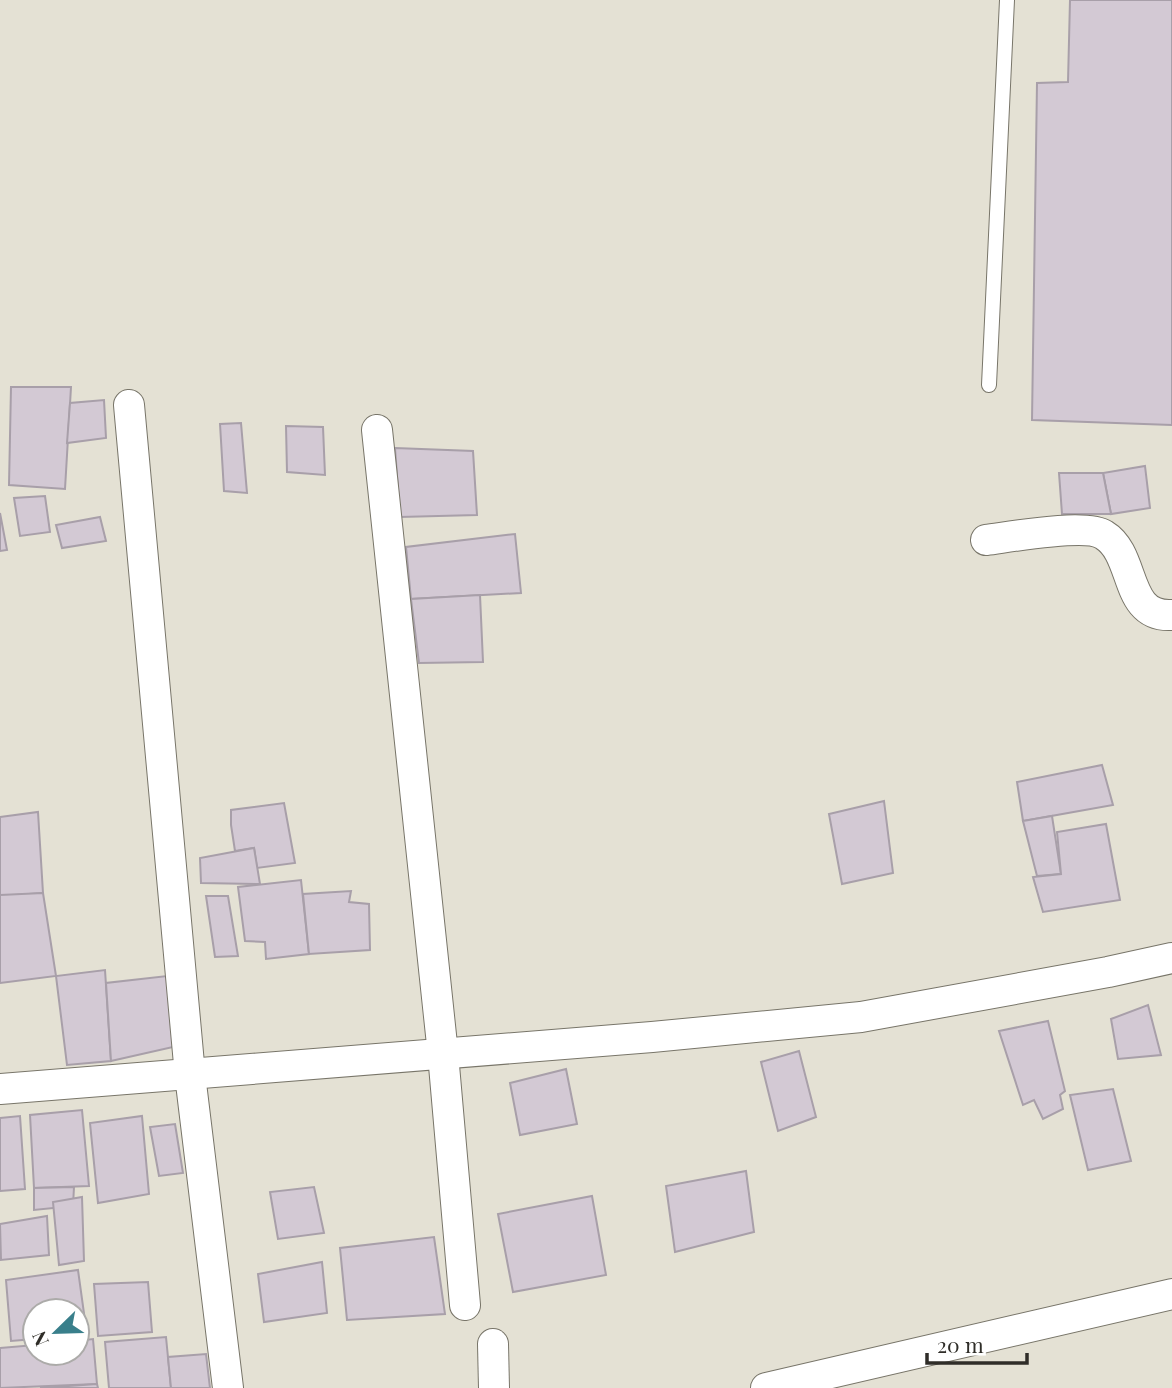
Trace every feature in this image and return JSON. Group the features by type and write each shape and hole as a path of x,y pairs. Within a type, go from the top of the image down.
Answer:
{"street":[{"path":"129,405 190,1075 228,1388"},
{"path":"377,430 443,1054 465,1305"},
{"path":"986,540 1078,530 1103,534 1119,550 1141,604 1160,616 1172,615"},
{"path":"0,1089 861,1017 1172,958"},
{"path":"766,1388 1172,1294"},
{"path":"493,1344 494,1388"}],"lane":[{"path":"989,385 1007,0"}],"building":[{"path":"1070,0 1172,0 1172,425 1032,420 1037,83 1068,82"},
{"path":"11,387 71,387 65,489 9,485"},
{"path":"104,400 106,438 67,443 70,403"},
{"path":"241,423 247,493 224,491 220,424"},
{"path":"286,426 323,427 325,475 287,472"},
{"path":"395,448 473,451 477,515 400,517"},
{"path":"1145,466 1150,508 1111,514 1103,473"},
{"path":"1059,473 1103,473 1111,514 1062,514"},
{"path":"45,496 50,532 20,536 14,498"},
{"path":"0,513 7,550 0,551"},
{"path":"100,517 106,541 62,548 56,525"},
{"path":"515,534 521,593 411,599 406,547"},
{"path":"480,595 483,662 419,663 411,599"},
{"path":"1102,765 1113,805 1023,821 1017,782"},
{"path":"884,801 893,873 842,884 829,814"},
{"path":"284,803 295,863 257,868 254,848 235,851 231,810"},
{"path":"38,812 43,893 0,896 0,817"},
{"path":"1052,816 1061,874 1037,876 1023,821"},
{"path":"1106,824 1120,900 1043,912 1033,877 1061,874 1057,832"},
{"path":"254,848 260,884 201,883 200,858"},
{"path":"301,880 309,954 266,959 265,942 245,941 238,887"},
{"path":"351,891 349,902 369,904 370,950 309,954 303,894"},
{"path":"43,893 56,976 0,983 0,895"},
{"path":"206,896 228,896 238,956 215,957"},
{"path":"105,970 111,1061 67,1065 56,976"},
{"path":"167,976 173,1047 111,1061 106,983"},
{"path":"1148,1005 1161,1055 1118,1059 1111,1019"},
{"path":"1048,1021 1065,1091 1060,1095 1063,1109 1043,1119 1034,1100 1023,1105 999,1031"},
{"path":"799,1051 816,1117 778,1131 761,1062"},
{"path":"566,1069 577,1124 520,1135 510,1083"},
{"path":"1113,1089 1131,1161 1088,1170 1070,1095"},
{"path":"82,1110 89,1186 34,1188 30,1115"},
{"path":"20,1116 25,1189 0,1191 0,1118"},
{"path":"142,1116 149,1194 98,1203 90,1123"},
{"path":"175,1124 183,1173 159,1176 150,1127"},
{"path":"746,1171 754,1232 675,1252 666,1186"},
{"path":"74,1187 73,1206 34,1210 34,1188"},
{"path":"314,1187 324,1233 278,1239 270,1192"},
{"path":"592,1196 606,1275 513,1292 498,1214"},
{"path":"82,1197 84,1261 59,1265 53,1202"},
{"path":"47,1216 49,1255 1,1260 0,1224"},
{"path":"434,1237 445,1314 347,1320 340,1248"},
{"path":"322,1262 327,1313 264,1322 258,1274"},
{"path":"78,1270 82,1297 21,1297 21,1340 11,1341 6,1280"},
{"path":"148,1282 152,1332 98,1336 94,1284"},
{"path":"166,1337 171,1388 109,1388 105,1342"},
{"path":"91,1339 97,1384 0,1388 0,1348 21,1346 21,1367 91,1367"},
{"path":"206,1354 210,1388 171,1388 168,1357"},
{"path":"97,1384 98,1388 40,1388"}]}
